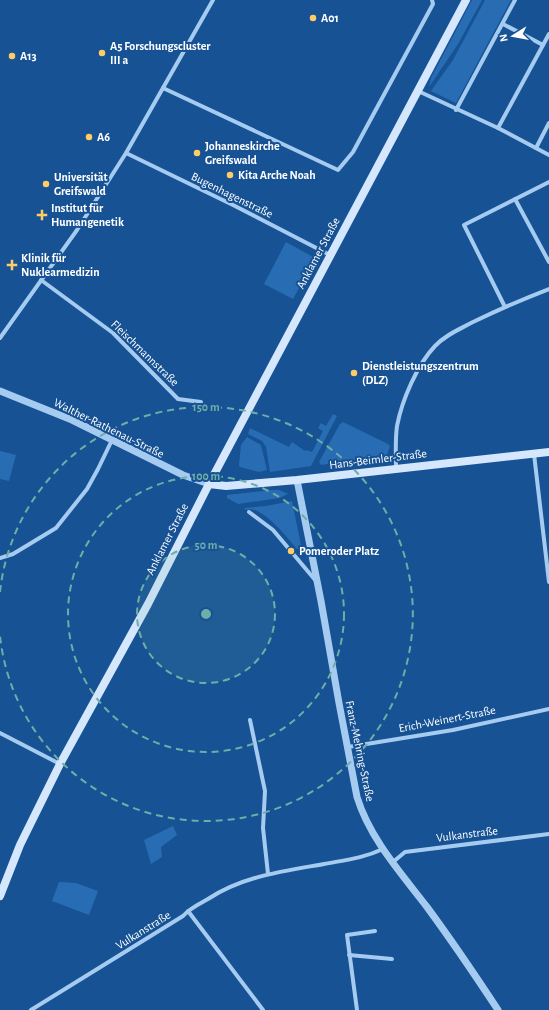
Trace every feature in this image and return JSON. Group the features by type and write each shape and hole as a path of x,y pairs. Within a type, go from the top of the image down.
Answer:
{"main road":[{"name":"Anklamer Straße","path":"0,896 20,845 60,764 148,604 209,484 466,0"},
{"name":"Hans-Beimler-Straße","path":"209,484 226,486 297,480 549,452"}],"street":[{"path":"0,338 77,230 126,153 213,0"},
{"path":"163,88 338,170 353,152 433,4 432,0"},
{"path":"456,110 515,0"},
{"path":"503,24 543,44"},
{"path":"498,128 549,34"},
{"path":"418,91 456,110 498,128 549,155"},
{"path":"536,148 549,123"},
{"name":"Bugenhagenstraße","path":"126,153 233,205 330,255"},
{"path":"504,306 464,225 549,182"},
{"path":"515,199 549,262"},
{"name":"Fleischmannstraße","path":"41,280 114,333 178,399 201,402"},
{"path":"396,469 397,426 402,408 416,374 435,346 451,334 504,306 549,289"},
{"name":"Walther-Rathenau-Straße","path":"0,391 72,420 183,475 209,484"},
{"path":"0,558 13,554 56,528 87,489 112,440"},
{"path":"534,454 549,582"},
{"name":"Franz-Mehring-Straße","path":"297,480 357,797 362,812 383,849 428,908 498,1010"},
{"path":"249,512 273,530 317,583"},
{"name":"Erich-Weinert-Straße","path":"348,747 453,730 549,710"},
{"path":"250,720 265,792 263,828 268,874"},
{"path":"0,733 60,764"},
{"name":"Vulkanstraße","path":"393,862 405,852 549,834"},
{"name":"Vulkanstraße","path":"31,1010 141,943 218,892 268,874 364,857 383,849"},
{"path":"188,911 263,1010"},
{"path":"357,1010 347,935 375,931"},
{"path":"350,955 392,959"}],"shaded area":[{"path":"472,0 482,0 458,44 429,87 431,78"},
{"path":"485,0 511,0 456,103 431,91 453,60"},
{"path":"286,242 315,258 293,299 264,284"},
{"path":"333,414 337,416 311,466 270,472 266,447 262,441 248,434 250,428 289,447 292,442 305,451 312,452 323,431 318,428 321,423 326,426"},
{"path":"343,422 388,444 390,446 387,455 321,465 319,462 340,424"},
{"path":"247,437 261,445 267,470 259,472 240,467 241,445"},
{"path":"0,451 16,455 9,481 0,479"},
{"path":"279,490 288,494 279,498 238,504 227,498 227,495"},
{"path":"292,501 301,545 299,549 297,549 278,527 261,513 250,509 246,510 244,508 266,506"},
{"path":"173,826 177,835 161,847 162,857 151,864 144,840"},
{"path":"59,882 76,883 98,891 89,915 52,901"}],"place":[{"name":"A01","path":"313,18"},
{"name":"A5 Forschungscluster III a","path":"102,53"},
{"name":"A13","path":"12,56"},
{"name":"A6","path":"89,137"},
{"name":"Johanneskirche Greifswald","path":"197,153"},
{"name":"Kita Arche Noah","path":"230,175"},
{"name":"Universität Greifswald","path":"46,184"},
{"name":"Institut für Humangenetik","path":"42,215"},
{"name":"Klinik für Nuklearmedizin","path":"12,265"},
{"name":"Dienstleistungszentrum (DLZ)","path":"354,373"},
{"name":"Pomeroder Platz","path":"291,551"}]}
